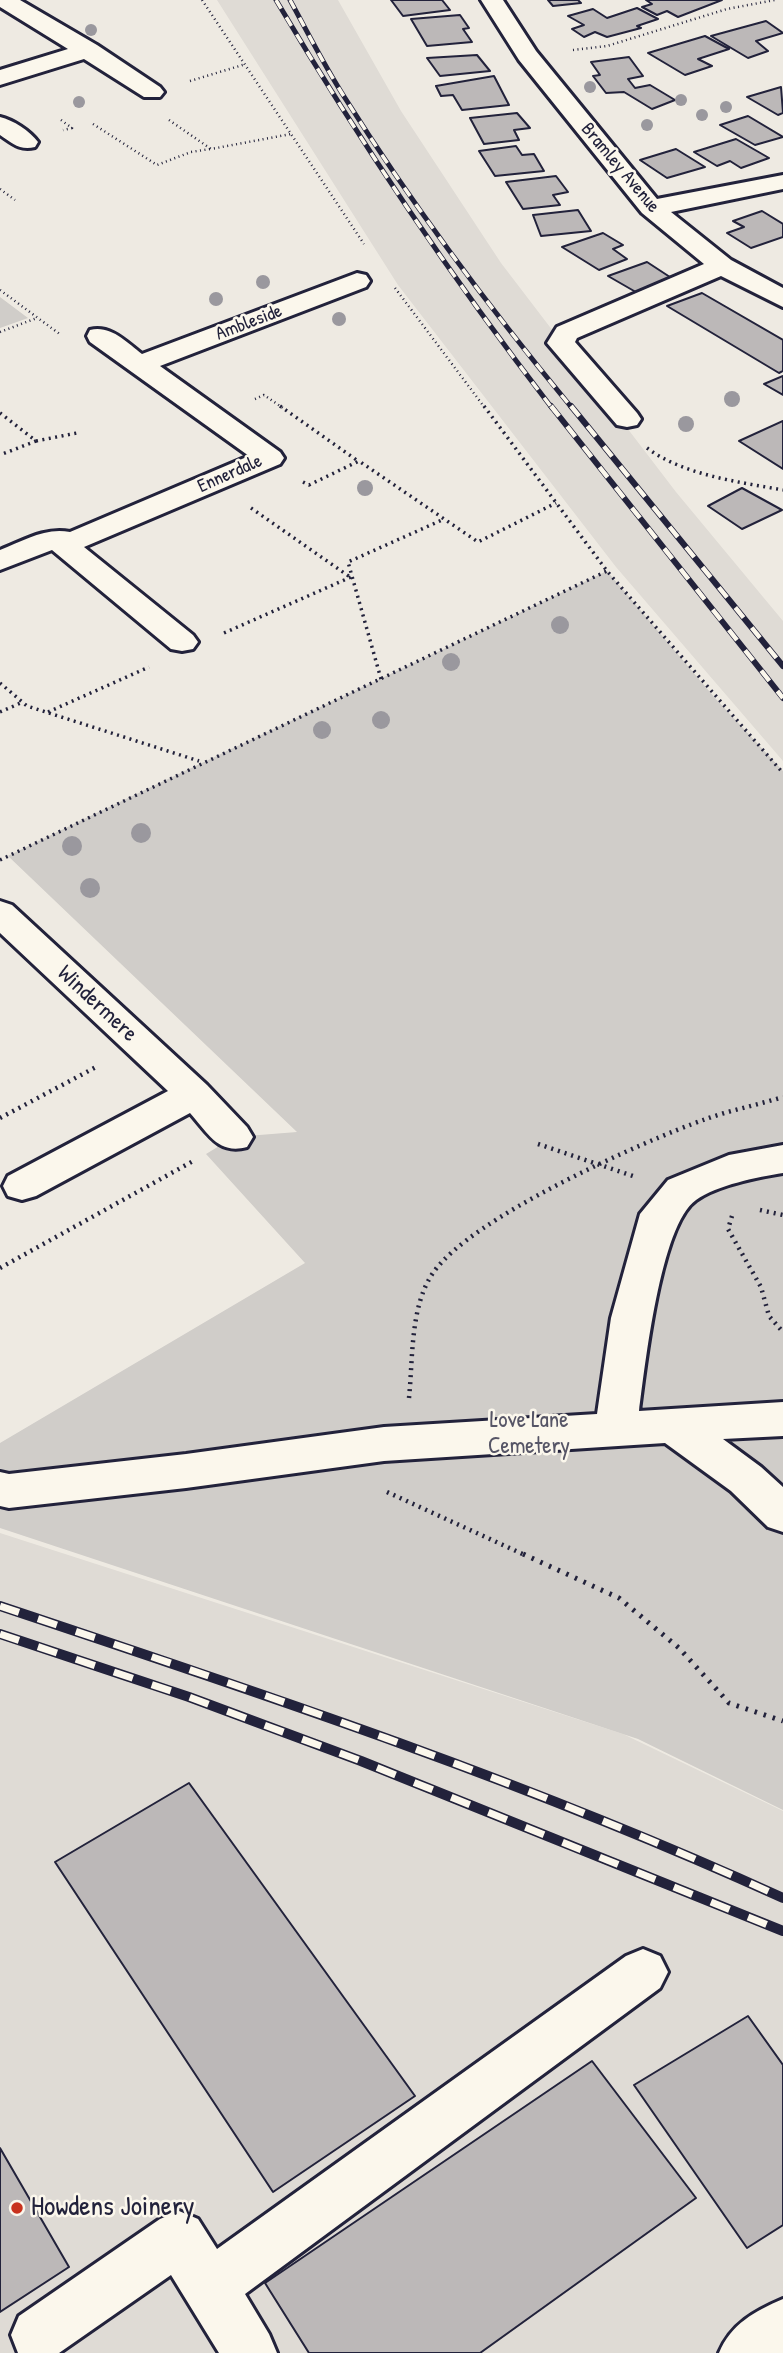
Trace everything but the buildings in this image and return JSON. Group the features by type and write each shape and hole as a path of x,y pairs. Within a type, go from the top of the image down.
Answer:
{"street":[{"path":"5,0 89,50 152,92"},
{"name":"Bramley Avenue","path":"492,0 527,55 651,208 722,266 783,299"},
{"path":"11,75 89,50"},
{"path":"11,75 42,85"},
{"path":"0,124 26,142"},
{"path":"651,208 783,182"},
{"path":"626,419 561,342 567,333 722,266"},
{"name":"Ambleside","path":"140,364 357,281"},
{"name":"Ennerdale","path":"100,336 270,458"},
{"name":"Ennerdale","path":"0,561 55,538 73,541 270,458"},
{"path":"55,538 183,642"},
{"name":"Windermere","path":"5,927 140,1044 194,1094 234,1137"},
{"path":"22,1186 194,1094"},
{"path":"616,1429 631,1318 660,1214 682,1190 743,1165 783,1158"},
{"path":"0,1489 9,1491 186,1471 394,1443 783,1419"},
{"path":"673,1426 746,1479 783,1514"},
{"path":"211,2286 643,1972"},
{"path":"38,2335 179,2238 250,2353"},
{"path":"746,2353 783,2326"}],"path":[{"path":"202,0 367,249"},
{"path":"527,55 607,46 727,9 775,0"},
{"path":"211,149 149,106 152,92 246,64"},
{"path":"93,124 157,165 191,152 291,134"},
{"path":"0,189 15,200"},
{"path":"393,285 607,571 783,773"},
{"path":"0,290 68,340 93,331 100,336"},
{"path":"0,332 38,318"},
{"path":"0,413 36,441"},
{"path":"626,419 654,456 748,483 783,490"},
{"path":"0,456 36,441 78,433"},
{"path":"270,458 309,485 359,461 478,542 556,503"},
{"path":"209,484 230,499 242,502 351,577"},
{"path":"381,680 348,562 443,520"},
{"path":"0,860 607,571"},
{"path":"215,637 351,577"},
{"path":"48,712 155,664"},
{"path":"0,683 27,706 201,762"},
{"path":"0,712 23,702"},
{"path":"0,1118 140,1044"},
{"path":"783,1097 698,1123 600,1166 520,1207 464,1242 433,1273 416,1320 394,1443 379,1488 412,1506 619,1598 679,1648 729,1703 783,1721"},
{"path":"0,1268 234,1137"},
{"path":"735,1204 728,1229 761,1287 769,1315 783,1332"}],"shaded area":[{"path":"217,0 338,0 401,111 501,263 676,492 783,621 783,761 616,567 398,285"},
{"path":"0,1533 623,1734 783,1811 783,2353 0,2353"}],"green space":[{"path":"0,297 28,318 0,328"},
{"name":"Love Lane Cemetery","path":"607,571 715,698 783,771 783,1810 638,1739 0,1528 0,1443 305,1263 206,1154 234,1137 297,1132 8,856"}],"railway":[{"path":"276,0 340,105 408,208 478,309 552,408"},
{"path":"290,0 338,86 425,218 572,408"},
{"path":"551,406 783,698"},
{"path":"571,406 783,666"},
{"path":"0,1606 297,1706 493,1778 591,1816 783,1898"},
{"path":"0,1634 189,1697 361,1761 783,1931"}],"place":[{"name":"Howdens Joinery","path":"17,2208"}]}
